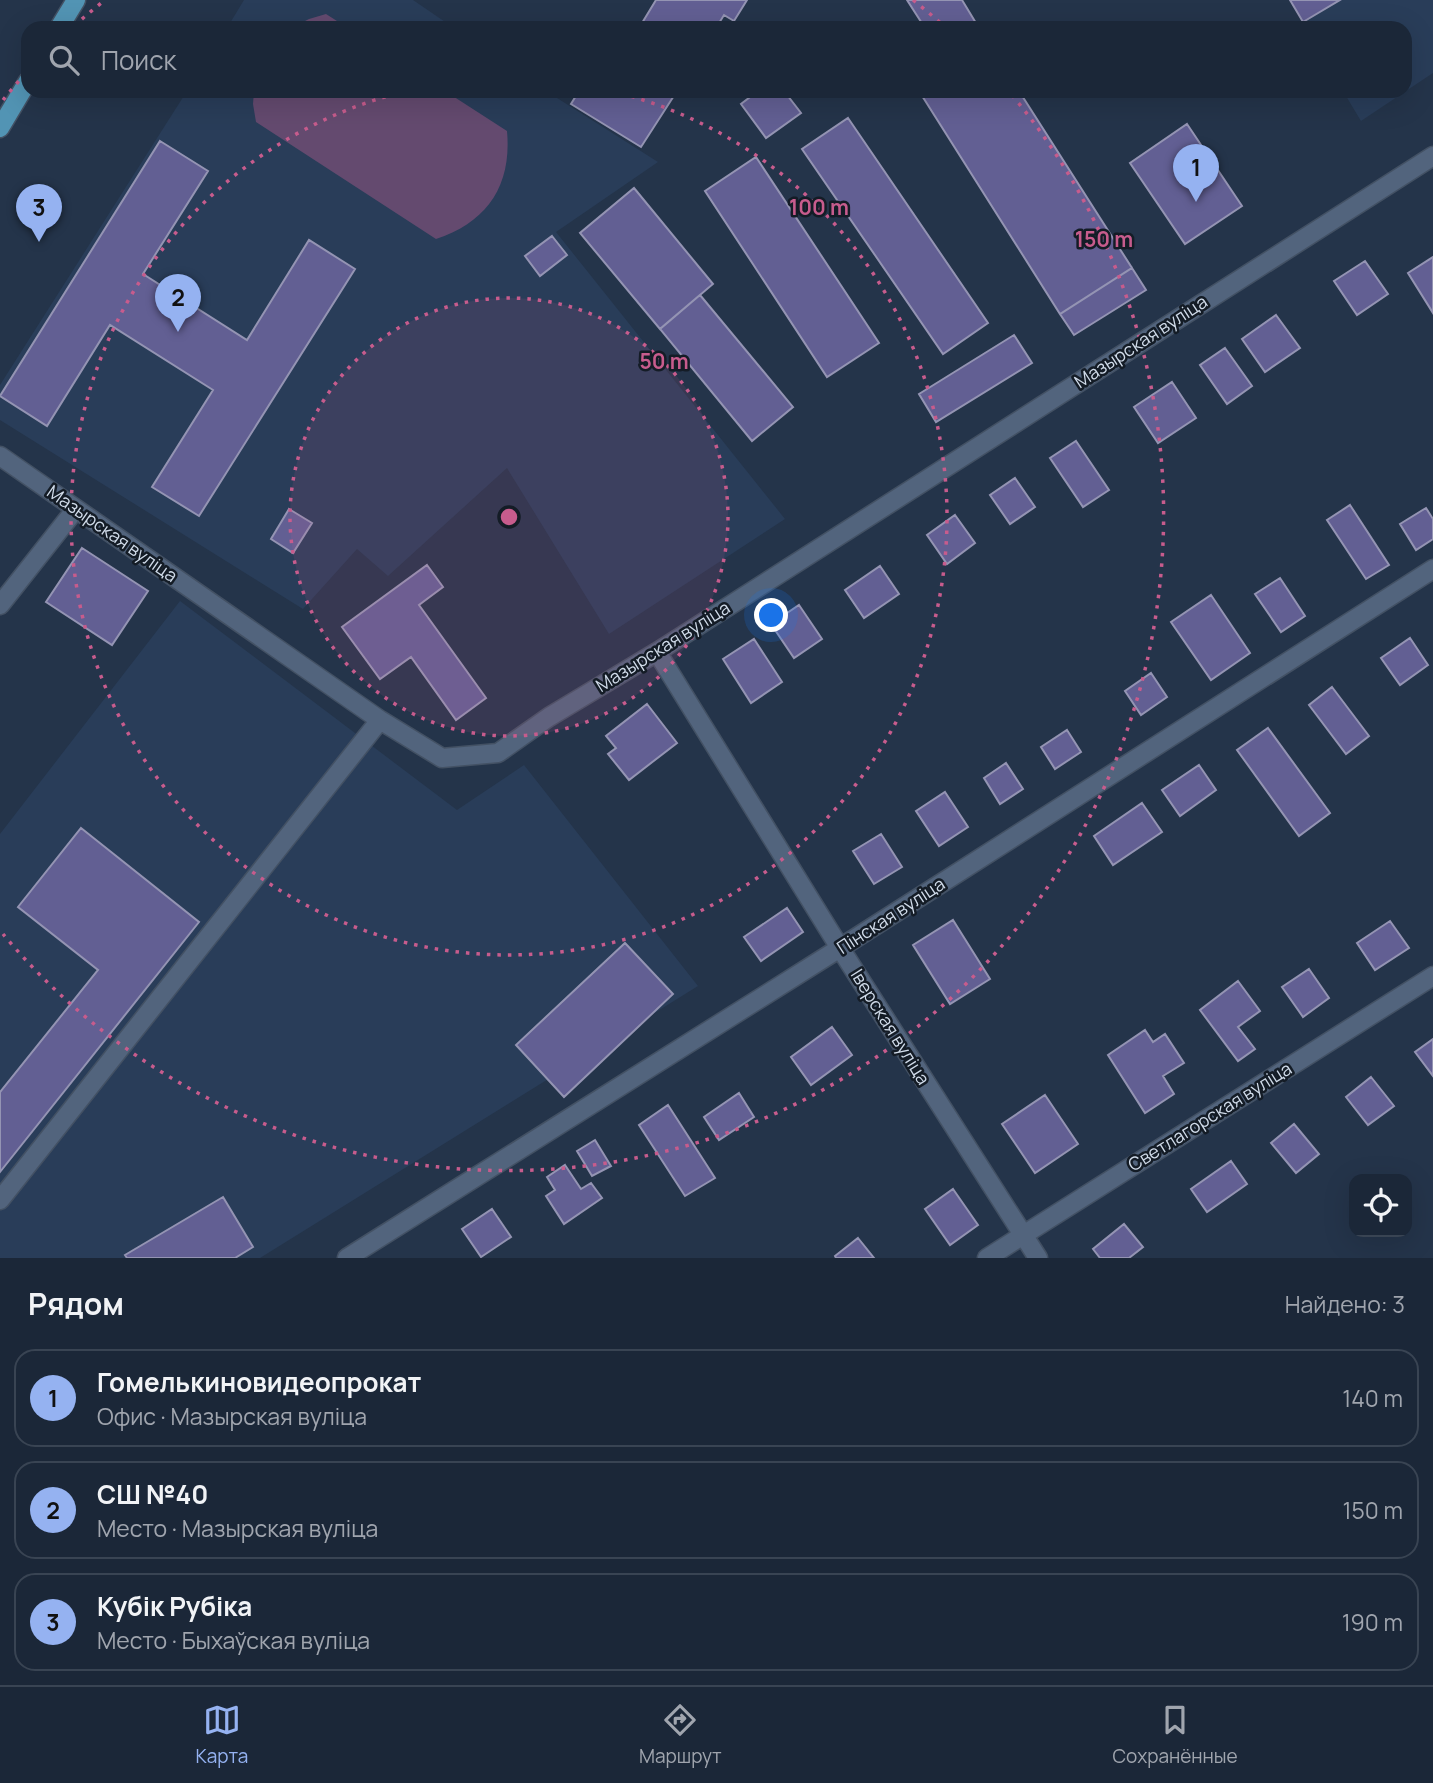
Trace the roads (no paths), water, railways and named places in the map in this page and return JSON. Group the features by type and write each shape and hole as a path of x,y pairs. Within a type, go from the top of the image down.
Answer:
{"main road":[{"path":"63,21 76,0"},
{"path":"0,128 21,93"}],"street":[{"name":"Мазырская вуліца","path":"0,456 380,720 442,758 498,753 549,717 657,652 1433,156"},
{"path":"0,605 75,510"},
{"name":"Пінская вуліца","path":"347,1258 840,948 1433,569"},
{"name":"Іверская вуліца","path":"657,652 840,948 1038,1258"},
{"path":"0,1200 380,720"},
{"name":"Светлагорская вуліца","path":"987,1258 1433,976"}],"place":[{"name":"Гомелькиновидеопрокат","path":"1196,202"},
{"name":"Кубік Рубіка","path":"39,242"},
{"name":"СШ №40","path":"178,332"}]}
